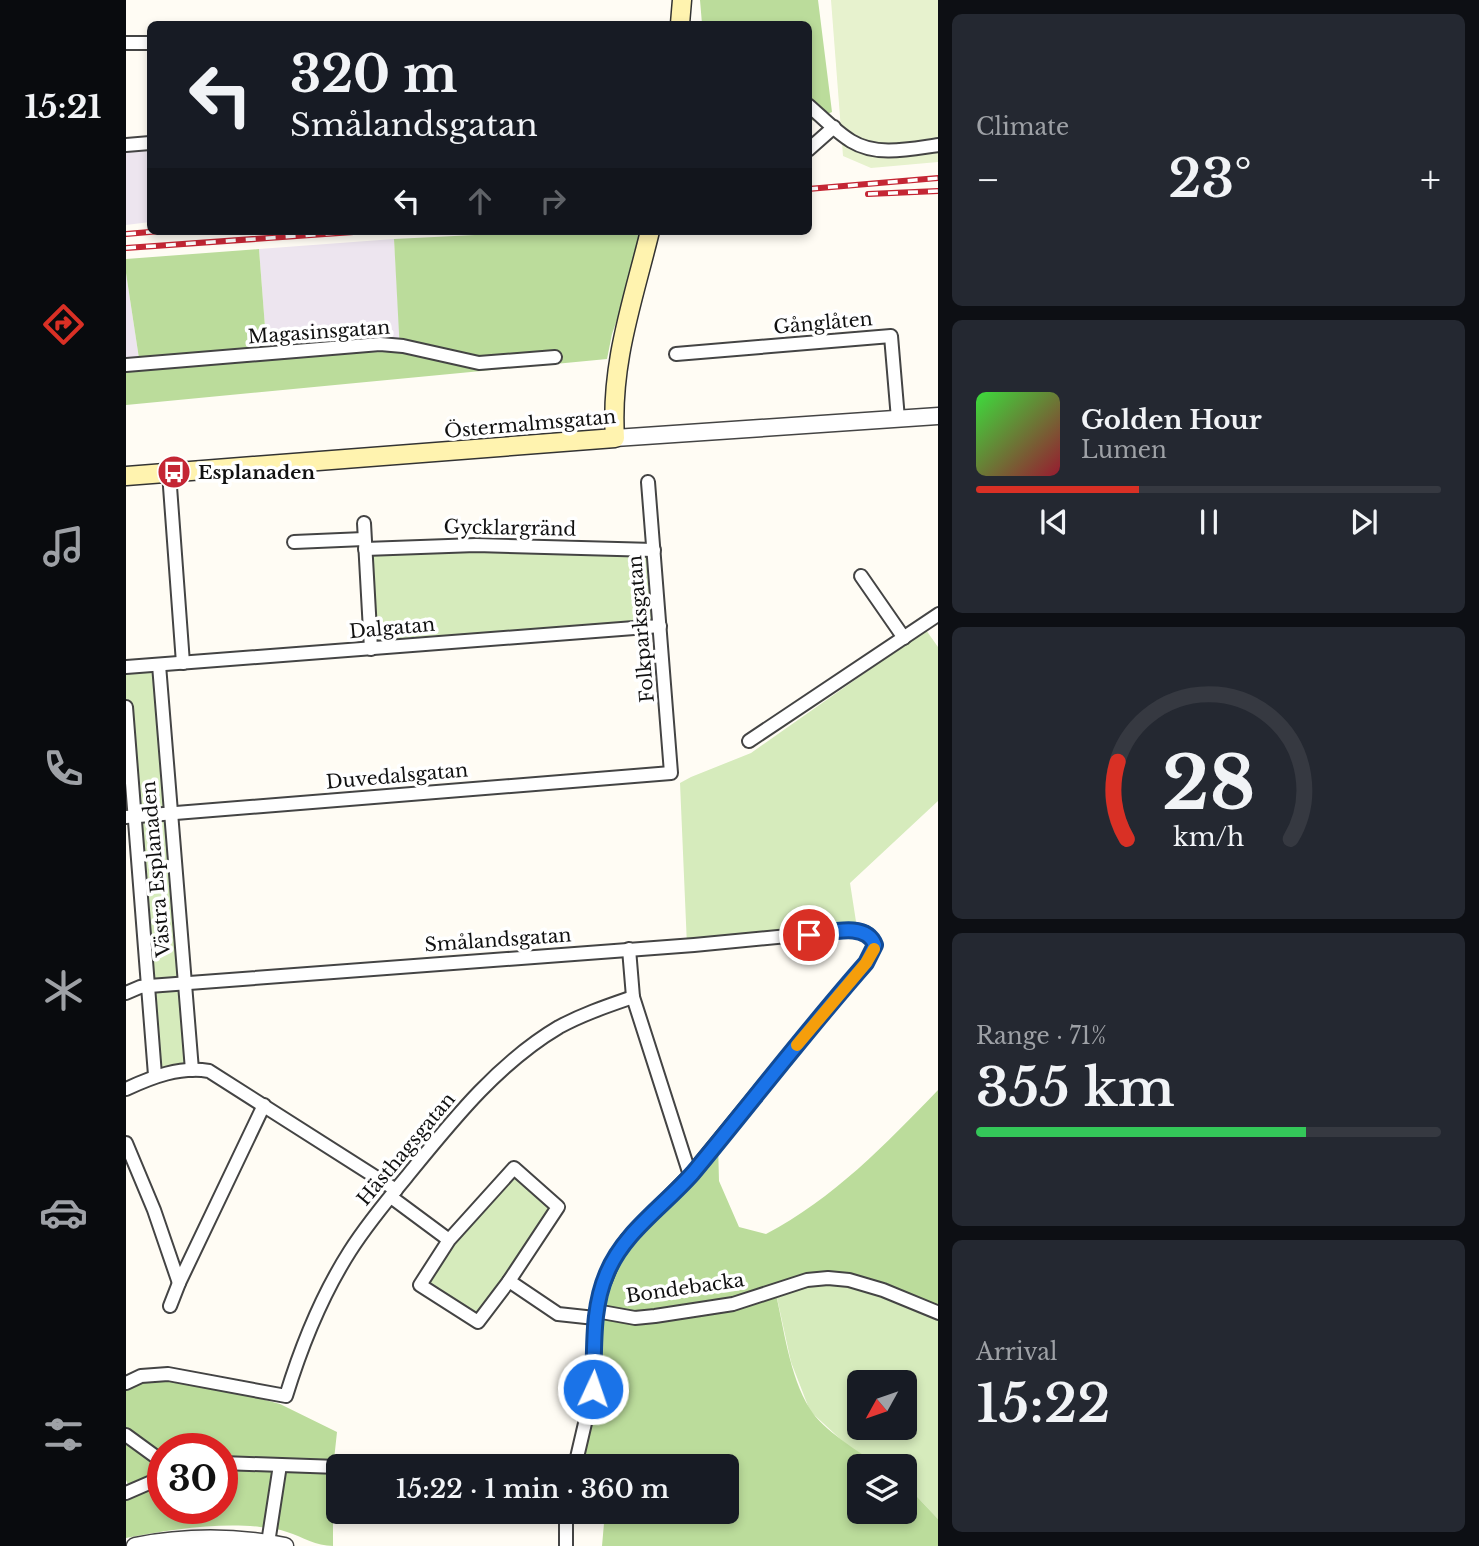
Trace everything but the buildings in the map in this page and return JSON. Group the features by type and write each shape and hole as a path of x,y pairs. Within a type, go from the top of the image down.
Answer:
{"main road":[{"path":"680,21 682,0"},
{"path":"615,438 613,403 616,366 649,235"},
{"name":"Östermalmsgatan","path":"126,476 615,438"}],"street":[{"path":"126,43 147,43"},
{"path":"812,108 851,141 871,149 891,151 938,145"},
{"path":"812,146 834,127"},
{"path":"126,145 147,143"},
{"name":"Gånglåten","path":"676,354 891,337 898,419"},
{"name":"Magasinsgatan","path":"126,365 380,344 403,346 478,363 555,357"},
{"name":"Östermalmsgatan","path":"615,438 938,416"},
{"path":"169,473 183,663"},
{"name":"Folkparksgatan","path":"648,482 671,773"},
{"path":"363,523 371,649"},
{"name":"Gycklargränd","path":"294,542 654,550"},
{"path":"861,576 904,638"},
{"path":"749,741 936,619"},
{"name":"Dalgatan","path":"126,667 660,626"},
{"name":"Västra Esplanaden","path":"159,665 192,1070"},
{"path":"126,707 131,817 149,986 155,1075"},
{"name":"Duvedalsgatan","path":"131,817 671,773"},
{"name":"Smålandsgatan","path":"126,993 149,986 850,930 862,931 872,937 875,945 866,963 690,1175"},
{"path":"578,1454 593,1389 595,1315 606,1275 627,1239 690,1175 633,997 629,949"},
{"name":"Hästhagsgatan","path":"126,1383 141,1376 168,1374 286,1396 304,1346 334,1279 364,1229 458,1114 524,1052 558,1028 586,1013 633,997"},
{"path":"126,1089 155,1075 209,1070 393,1193 449,1240"},
{"path":"170,1306 264,1105"},
{"path":"126,1143 154,1210 179,1283"},
{"path":"514,1168 558,1207 509,1281 478,1321 421,1285 449,1240 514,1168"},
{"name":"Bondebacka","path":"509,1281 558,1314 635,1318 654,1316 733,1304 807,1279 828,1278 849,1280 883,1290 938,1313"},
{"path":"126,1435 147,1450"},
{"path":"238,1464 326,1467"},
{"path":"268,1543 280,1465"},
{"path":"126,1493 147,1483"},
{"path":"566,1524 566,1546"},
{"path":"135,1546 201,1538 285,1546"}],"shaded area":[{"path":"147,146 147,222 126,225 126,148"},
{"path":"394,239 401,352 267,353 259,249"},
{"path":"126,273 140,365 126,366"}],"green space":[{"path":"700,0 818,0 832,112 812,121 812,21 702,21"},
{"path":"831,0 938,0 938,162 871,168 843,156"},
{"path":"475,235 639,235 630,283 612,334 607,359 126,405 126,366 140,365 126,259 259,249 267,353 400,352 394,239"},
{"path":"361,548 648,548 660,630 366,651"},
{"path":"926,630 938,647 938,801 850,883 857,928 687,946 680,783 751,753"},
{"path":"156,667 189,1071 155,1076 126,760 126,669"},
{"path":"938,1090 938,1310 867,1282 817,1278 775,1290 792,1366 803,1396 816,1417 832,1433 862,1454 847,1454 847,1524 917,1524 917,1497 938,1519 938,1546 602,1546 604,1524 739,1524 739,1454 573,1454 589,1379 588,1320 595,1290 613,1253 718,1143 719,1181 739,1227 766,1234 814,1204 878,1150"},
{"path":"513,1168 550,1210 476,1321 422,1286 445,1245"},
{"path":"817,1278 867,1282 938,1310 938,1519 917,1497 917,1454 861,1454 849,1447 810,1411 791,1362 775,1289"},
{"path":"175,1376 280,1404 337,1432 335,1454 326,1454 326,1524 333,1524 333,1546 315,1543 281,1530 228,1525 126,1538 126,1491 130,1489 126,1480 126,1385"}],"railway":[{"path":"812,189 938,178"},
{"path":"868,194 938,191"},
{"path":"126,234 147,232"},
{"path":"126,248 311,235"}],"slow traffic":[{"path":"797,1045 866,963 874,949"}],"place":[{"name":"Esplanaden","path":"174,472"}],"route":[{"path":"593,1389 595,1318 601,1290 614,1259 627,1239 690,1175 760,1091 866,963 875,945 872,937 862,931 809,935"}]}
